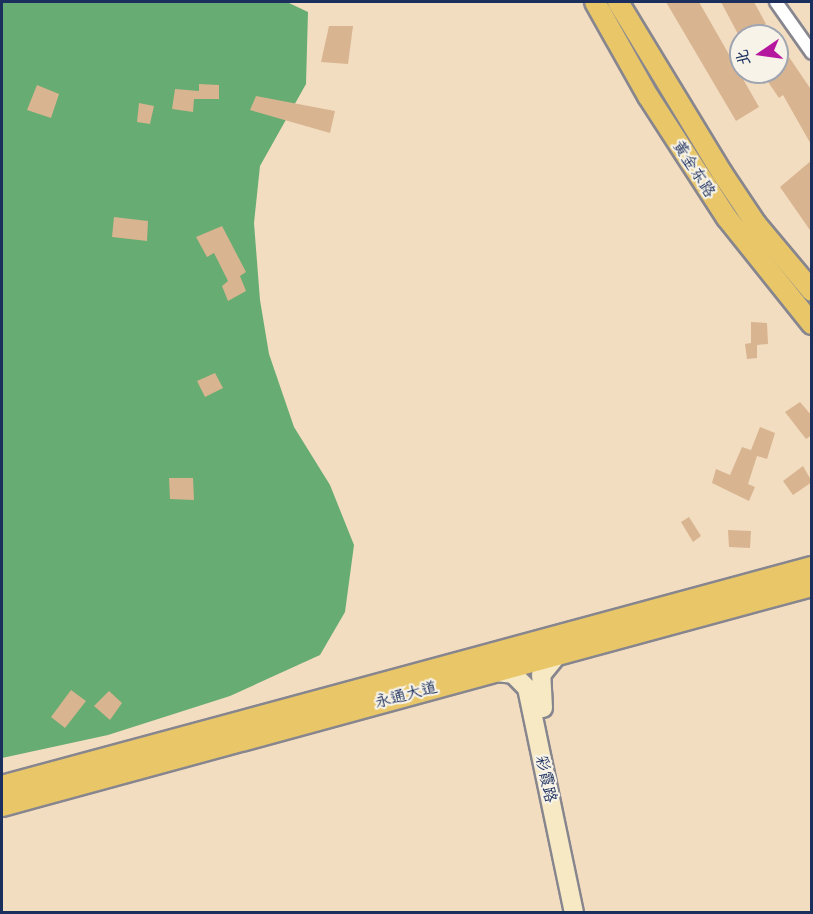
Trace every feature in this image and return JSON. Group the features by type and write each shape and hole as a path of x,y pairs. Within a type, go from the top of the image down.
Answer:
{"main road":[{"name":"黄金东路","path":"595,2 648,96 727,219 812,324"},
{"name":"黄金东路","path":"618,2 722,173 756,224 812,291"},
{"name":"永通大道","path":"2,786 812,567"},
{"name":"永通大道","path":"2,806 812,586"},
{"name":"彩霞路","path":"559,653 544,668 540,692 584,912"},
{"name":"彩霞路","path":"490,672 513,674 527,688 574,912"}],"street":[{"path":"776,2 812,53"}],"green space":[{"path":"2,2 287,2 308,12 306,84 260,166 254,223 260,300 269,354 294,427 330,485 354,545 345,612 320,655 230,696 108,735 2,758"}],"building":[{"path":"666,2 699,2 729,54 729,84 746,84 759,107 736,121"},
{"path":"721,2 754,2 766,24 733,24"},
{"path":"329,26 353,26 348,64 321,62"},
{"path":"789,57 812,91 812,146 783,95 779,98 769,84 789,84"},
{"path":"199,84 219,85 219,99 194,99 193,112 172,109 175,89 199,91"},
{"path":"37,85 59,94 51,118 27,110"},
{"path":"256,96 335,111 330,133 250,110"},
{"path":"139,103 154,106 150,124 137,122"},
{"path":"812,160 812,233 780,187"},
{"path":"114,217 148,221 147,241 112,237"},
{"path":"222,226 246,272 240,276 246,291 228,301 222,286 228,281 214,253 207,257 196,237"},
{"path":"751,322 767,323 768,344 757,345 757,358 747,359 745,344 751,343"},
{"path":"215,373 223,388 205,397 197,381"},
{"path":"800,402 812,416 812,435 806,439 785,412"},
{"path":"760,427 775,433 767,459 757,456 748,484 755,487 749,501 712,483 716,469 730,475 742,447 751,450"},
{"path":"803,466 812,482 793,495 783,481"},
{"path":"169,478 193,478 194,500 170,499"},
{"path":"689,517 701,536 693,542 681,522"},
{"path":"728,530 751,531 750,548 729,547"},
{"path":"71,690 86,701 65,728 51,717"},
{"path":"109,691 122,703 110,720 94,706"}]}
